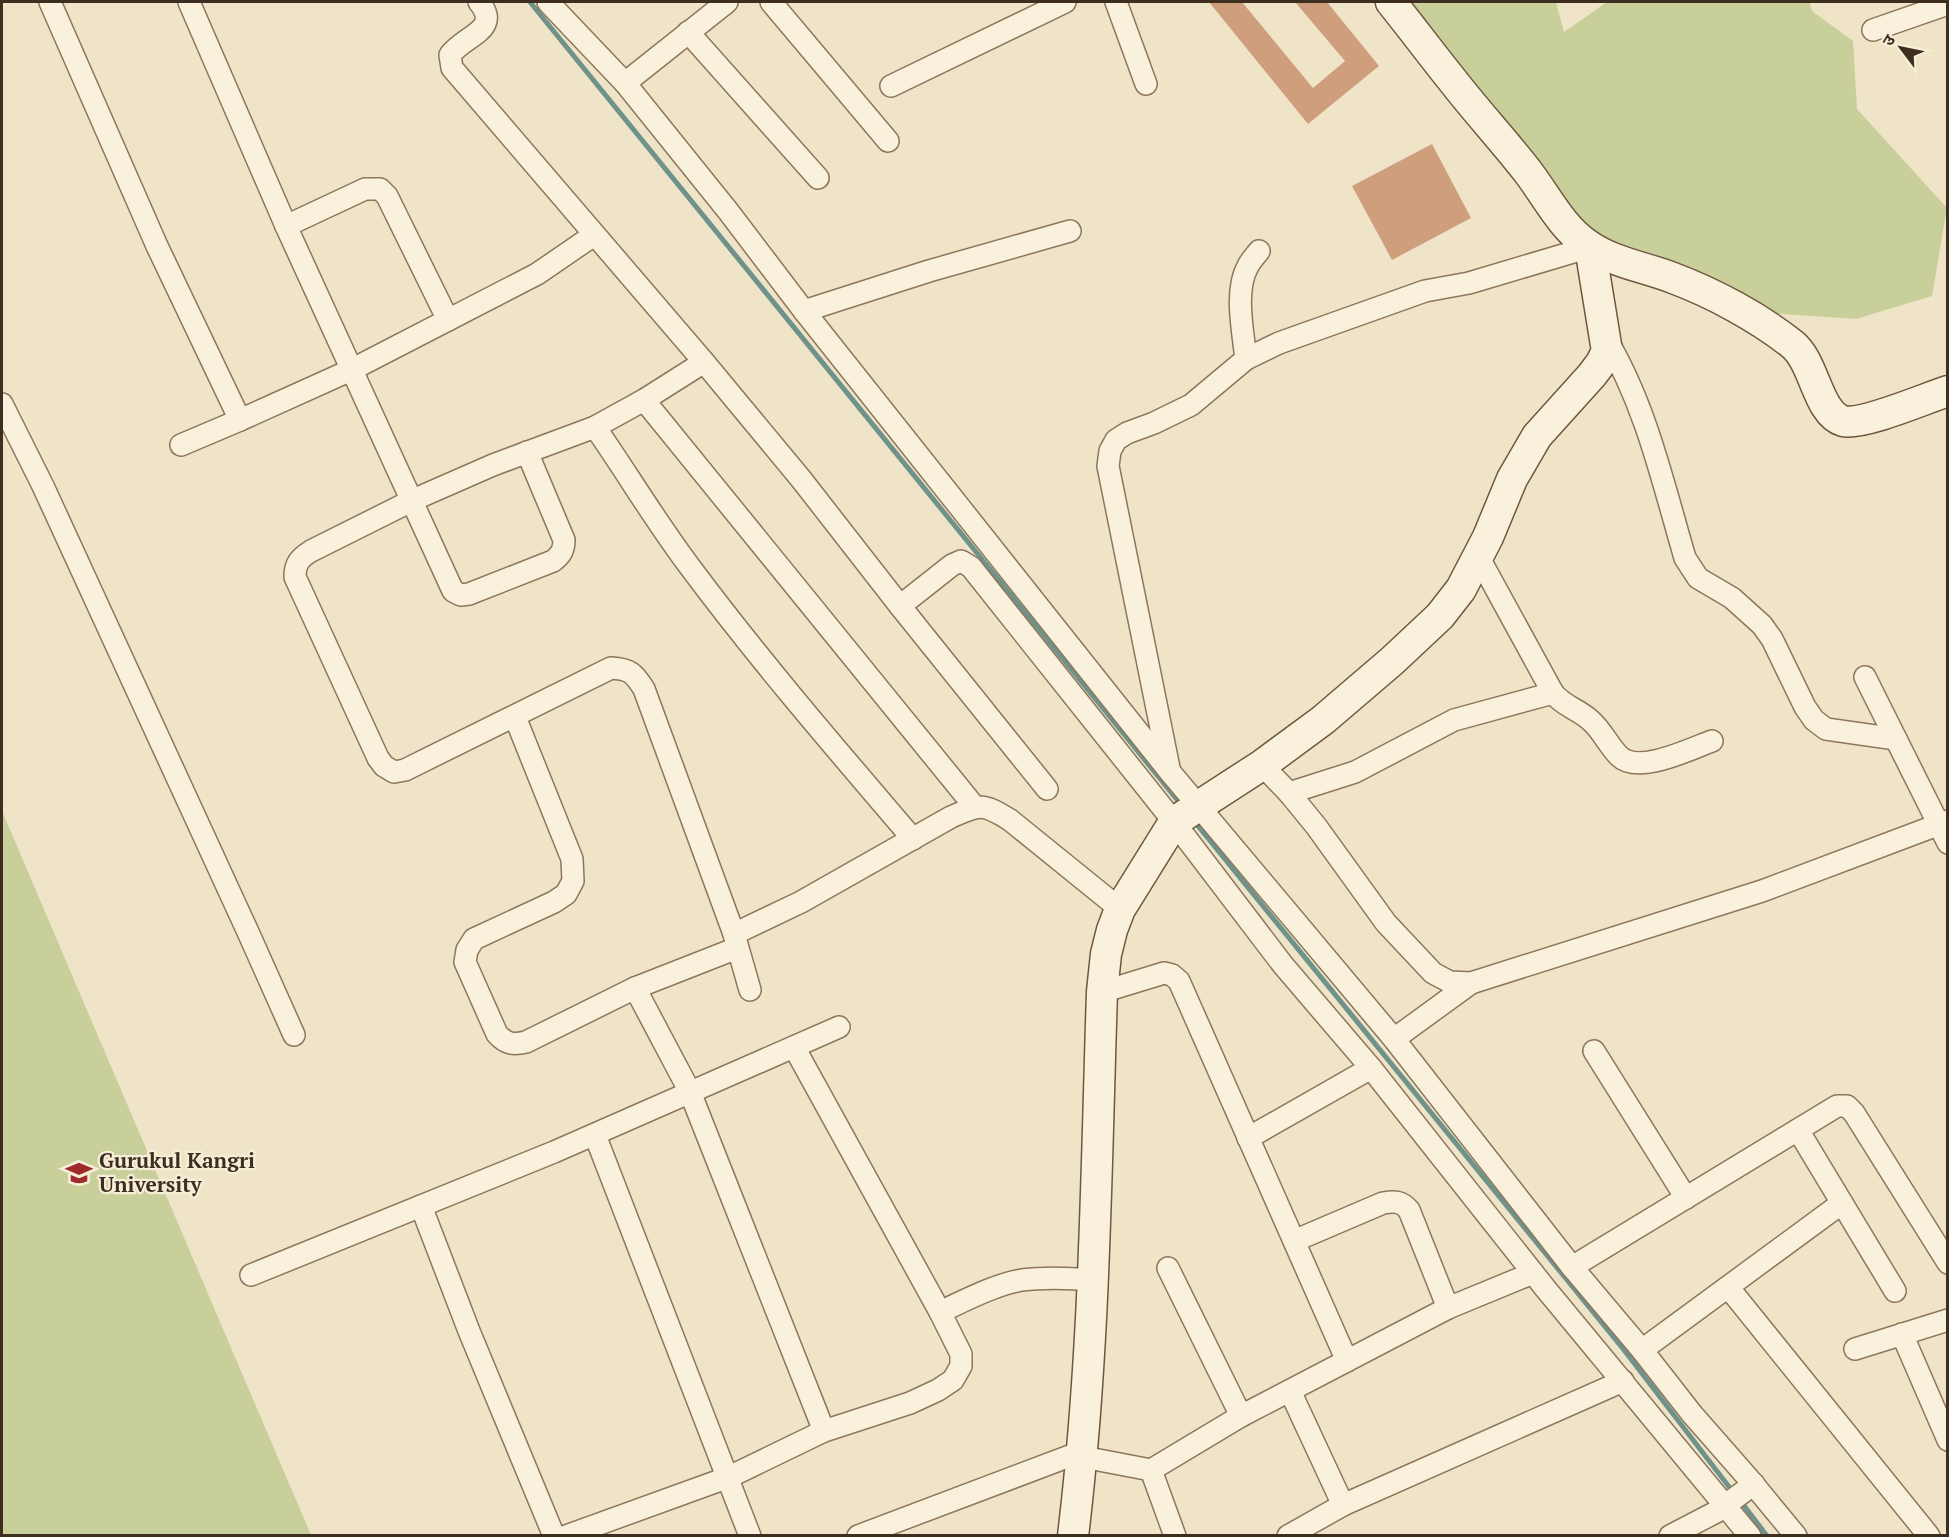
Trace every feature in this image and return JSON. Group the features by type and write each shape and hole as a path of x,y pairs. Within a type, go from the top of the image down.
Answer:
{"street":[{"path":"50,2 157,246 240,420"},
{"path":"189,2 286,226 413,500 448,583 453,591 461,595 469,594 553,561 564,547 564,540 527,452"},
{"path":"479,2 486,10 488,18 485,25 455,48 450,55 452,68 801,479 1047,789"},
{"path":"548,2 625,83 1170,772"},
{"path":"625,83 727,2"},
{"path":"771,2 888,141"},
{"path":"891,86 1065,2"},
{"path":"1116,2 1146,84"},
{"path":"1391,2 1527,172 1572,233 1590,247 1612,258 1673,278 1738,309 1779,333 1797,348 1808,363 1826,407 1835,417 1846,422 1864,420 1947,391"},
{"path":"1873,30 1947,4"},
{"path":"688,33 818,178"},
{"path":"286,226 365,189 380,189 387,196 448,320"},
{"path":"804,311 929,271 1070,231"},
{"path":"181,445 351,370 537,274 594,235"},
{"path":"1073,1536 1083,1454 1092,1280 1102,992 1106,954 1120,909 1187,813 1262,765 1323,720 1440,616 1461,589 1512,479 1537,436 1601,363 1606,351 1590,247"},
{"path":"1590,247 1468,283 1425,291 1279,343 1246,359 1191,405 1116,440 1110,450 1108,466 1170,772 1187,813 1283,965 1371,1068 1533,1273 1623,1381 1740,1494 1796,1536"},
{"path":"1246,359 1241,296 1247,267 1259,250"},
{"path":"1604,337 1636,398 1685,558 1691,570 1698,578 1732,598 1762,625 1772,639 1805,707 1814,720 1826,729 1896,739"},
{"path":"704,362 644,400 595,427 527,452 413,500 311,551 300,557 295,567 295,577 378,758 384,766 394,772 405,770 611,669 622,669 634,674 644,689 736,941 750,990"},
{"path":"644,400 974,806"},
{"path":"2,404 43,486 294,1035"},
{"path":"595,427 688,565 729,619 913,839"},
{"path":"1478,556 1553,693 1560,702 1591,721 1620,758 1628,762 1648,763 1712,741"},
{"path":"900,606 952,565 961,561 971,567 1187,813 1394,1039 1572,1267 1692,1414 1740,1494 1749,1536"},
{"path":"1865,677 1896,739 1943,822 1947,843"},
{"path":"1289,793 1355,772 1454,720 1553,693"},
{"path":"515,717 572,859 573,881 566,894 554,902 474,939 467,950 465,962 497,1034 504,1042 515,1044 526,1042 736,941 801,902 974,806 992,808 1010,820 1120,909"},
{"path":"1262,765 1316,826 1386,923 1433,973 1450,982 1471,983"},
{"path":"1394,1039 1471,983 1762,891 1943,822"},
{"path":"1102,992 1164,973 1172,975 1179,981 1347,1361"},
{"path":"635,988 690,1092 824,1431"},
{"path":"251,1275 595,1135 839,1027"},
{"path":"566,1536 729,1477 824,1431 910,1404 953,1380 961,1366 961,1354 940,1312 794,1047"},
{"path":"1594,1051 1686,1198"},
{"path":"1248,1138 1371,1068"},
{"path":"1572,1267 1837,1106 1847,1106 1854,1113 1947,1263"},
{"path":"1798,1130 1895,1291"},
{"path":"595,1135 750,1536"},
{"path":"1294,1241 1383,1203 1394,1201 1403,1203 1409,1210 1448,1308"},
{"path":"1641,1350 1842,1203"},
{"path":"421,1206 469,1331 554,1536"},
{"path":"1168,1268 1241,1416"},
{"path":"858,1536 1083,1454 1151,1470 1241,1416 1448,1308 1533,1273"},
{"path":"940,1312 992,1289 1022,1281 1060,1277 1092,1280"},
{"path":"1728,1287 1929,1536"},
{"path":"1855,1349 1947,1320"},
{"path":"1902,1334 1947,1440"},
{"path":"1288,1536 1343,1505 1623,1381"},
{"path":"1290,1391 1343,1505"},
{"path":"1151,1470 1175,1536"},
{"path":"1670,1536 1716,1512 1740,1494"}],"green space":[{"path":"1403,2 1556,2 1564,32 1607,2 1810,2 1812,11 1853,41 1857,109 1947,208 1932,296 1856,319 1765,313 1588,235"},
{"name":"Gurukul Kangri University","path":"2,811 311,1535 2,1535"}],"building":[{"path":"1209,2 1242,2 1313,88 1345,61 1295,2 1327,2 1379,66 1308,124"},
{"path":"1432,144 1471,218 1392,260 1352,186"}],"waterway":[{"path":"530,2 1183,807"},
{"path":"1194,821 1624,1350 1733,1492"},
{"path":"1739,1499 1767,1536"}],"place":[{"name":"Gurukul Kangri University","path":"79,1173"}]}
